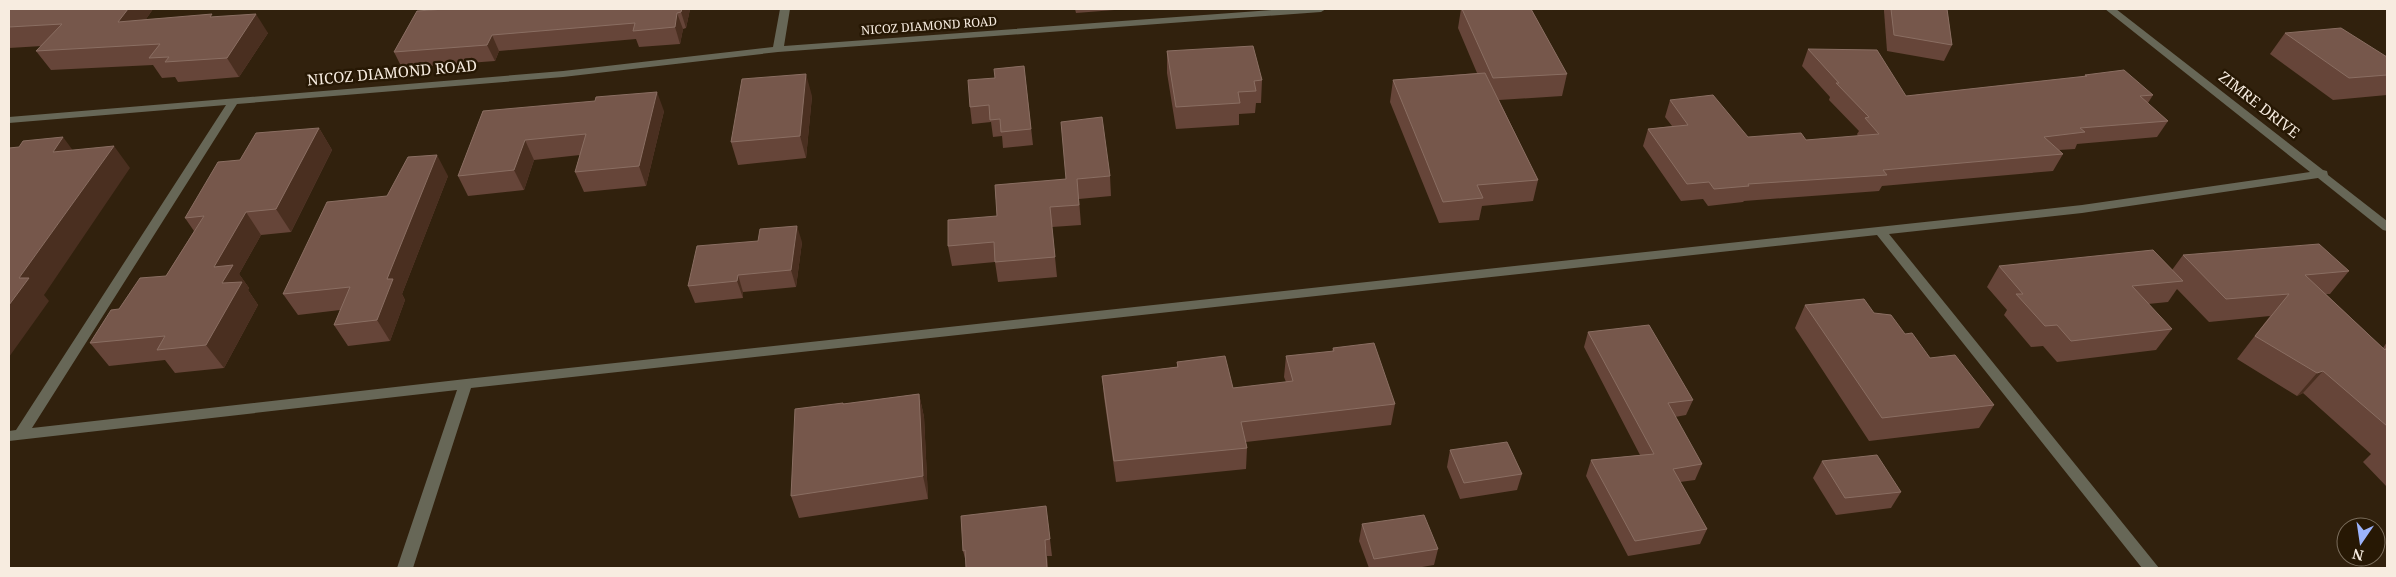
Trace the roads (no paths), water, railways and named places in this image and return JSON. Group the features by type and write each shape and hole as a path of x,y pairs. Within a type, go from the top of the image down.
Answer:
{"street":[{"path":"778,49 785,9"},
{"name":"NICOZ DIAMOND ROAD","path":"9,120 563,74 778,49 1199,14 1321,9"},
{"name":"ZIMRE DRIVE","path":"2110,9 2323,174 2387,227"},
{"path":"14,436 234,101"},
{"path":"14,436 466,384 2082,209 2323,174"},
{"path":"1880,231 2151,568"},
{"path":"405,568 466,384"}]}
